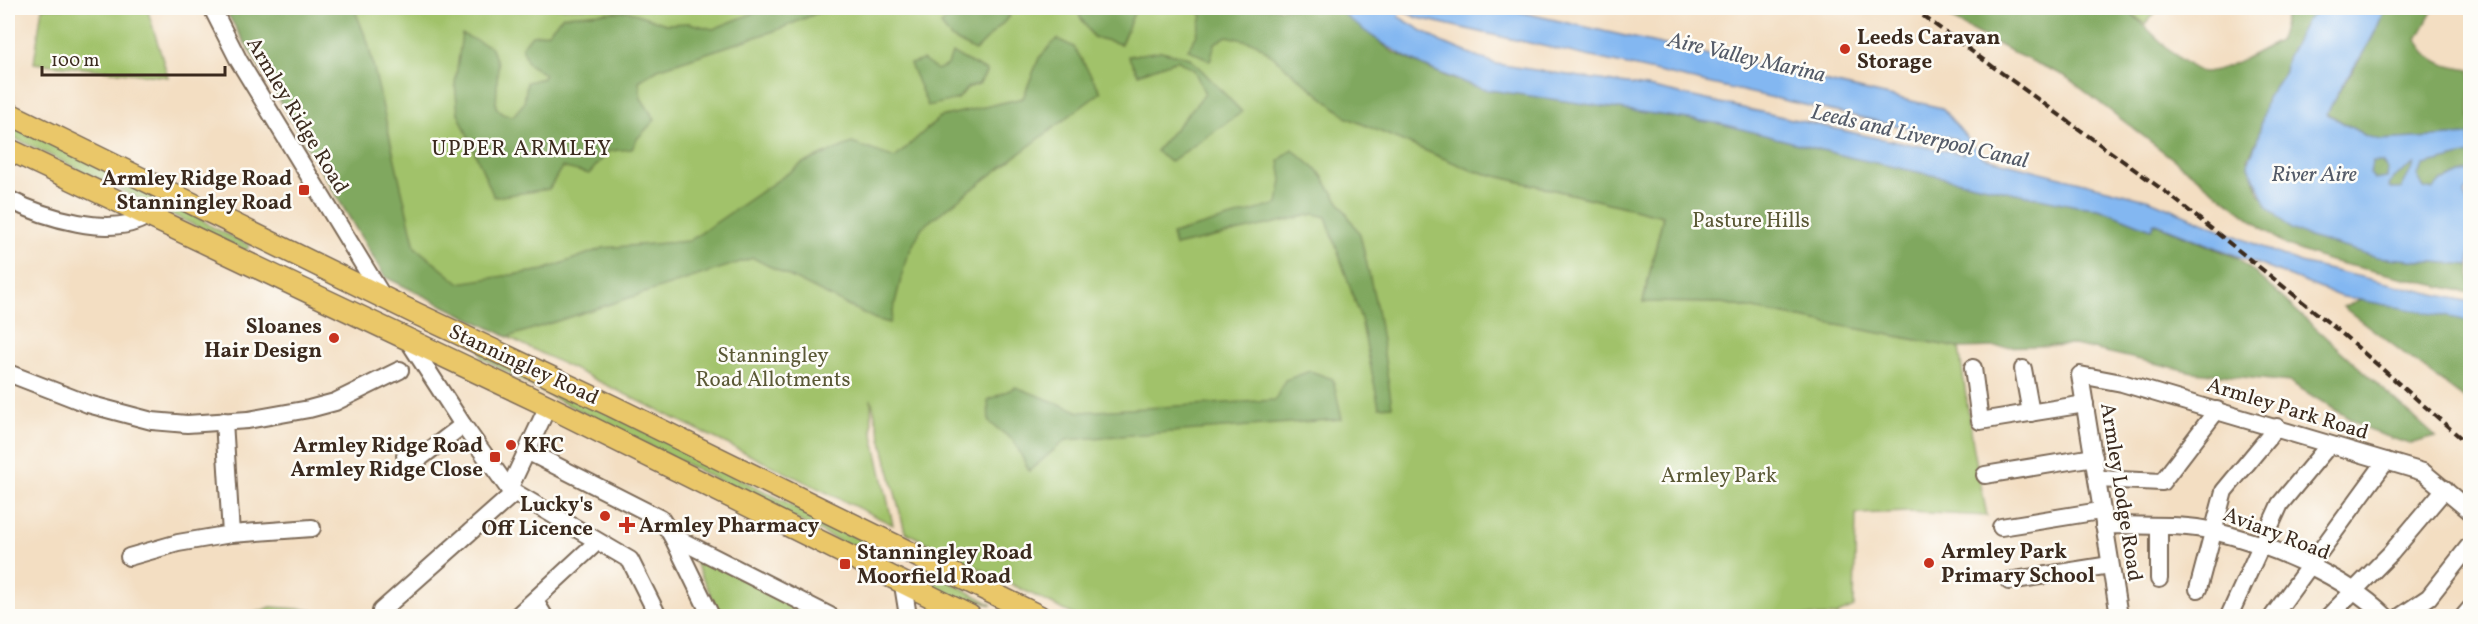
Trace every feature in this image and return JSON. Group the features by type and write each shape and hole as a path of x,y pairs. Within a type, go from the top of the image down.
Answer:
{"main road":[{"name":"Stanningley Road","path":"8,113 1039,616"},
{"name":"Stanningley Road","path":"8,149 406,337 970,616"},
{"path":"197,206 215,225 254,242 256,248 250,263"},
{"path":"358,285 364,305 372,314 406,337"},
{"path":"415,313 440,354"},
{"path":"901,549 890,559 901,583 920,575 922,560"}],"street":[{"name":"Armley Ridge Road","path":"212,8 238,61 383,297"},
{"path":"8,199 45,213 98,226 118,227 134,224 147,216"},
{"name":"Armley Ridge Road","path":"349,244 358,285"},
{"path":"406,337 463,425 511,491 630,560 658,616"},
{"path":"434,381 434,370 440,354"},
{"path":"1972,368 1980,422 2085,404"},
{"path":"2023,369 2031,413"},
{"path":"8,373 88,404 152,420 188,424 280,415 335,402 400,370"},
{"name":"Armley Lodge Road","path":"2080,375 2120,616"},
{"name":"Armley Park Road","path":"2080,375 2122,382 2423,472 2470,511"},
{"path":"383,614 511,491 548,406"},
{"path":"2097,479 2162,482 2217,410"},
{"path":"224,422 231,534"},
{"path":"405,456 412,464 463,425"},
{"path":"2198,589 2224,490 2277,428"},
{"path":"2229,616 2280,504 2329,445"},
{"path":"527,451 661,519 672,536 711,616"},
{"path":"1985,475 2094,458"},
{"path":"2273,616 2386,461"},
{"path":"2329,616 2391,553 2445,489"},
{"name":"Aviary Road","path":"2001,527 2102,518 2159,527 2212,531 2309,564 2354,590 2385,616"},
{"path":"2159,527 2159,579"},
{"path":"129,557 178,543 231,534 312,528"},
{"path":"672,536 817,614"},
{"path":"517,616 597,542"},
{"path":"2401,616 2429,597 2470,545"},
{"path":"2009,581 2110,564"},
{"path":"901,583 908,616"},
{"path":"535,601 544,616"},
{"path":"2464,616 2470,609"}],"green space":[{"path":"42,8 147,8 168,77 34,63"},
{"path":"224,8 1207,8 1471,170 1663,216 1643,302 1722,303 1959,348 1974,450 1987,516 1910,512 1856,514 1854,607 1838,616 1076,616 905,532 871,399 872,430 893,525 385,277"},
{"path":"224,8 354,8 368,43 415,247 459,283 544,270 603,248 689,241 803,163 852,143 895,158 940,117 1023,98 1039,58 1057,39 1074,47 1101,92 922,227 906,259 890,323 875,319 753,258 508,337 385,277"},
{"path":"766,8 829,8 777,30 658,69 639,81 641,98 655,120 637,139 632,149 609,151 589,174 562,167 549,189 494,197 458,113 455,84 462,34 491,47 498,64 496,107 503,114 513,116 524,103 527,82 543,78 545,74 528,64 522,47 532,35 547,33 563,16 628,11 666,24 689,23 713,29"},
{"path":"958,8 1002,8 1010,16 975,51 951,38 941,25"},
{"path":"1085,8 1136,8 1121,44 1093,37 1079,15"},
{"name":"Pasture Hills","path":"1196,8 1336,8 1393,52 1447,77 1483,89 1722,124 1853,158 2077,206 2099,208 2151,229 2153,223 2238,258 2436,437 2409,444 2368,430 2290,382 2193,372 2075,345 1959,348 1722,303 1643,302 1663,216 1471,170 1348,118 1256,43 1227,36 1215,43 1210,61 1188,49 1196,37 1202,16"},
{"path":"1937,8 2125,8 2187,64 2205,72 2233,64 2279,41 2288,8 2322,8 2307,20 2287,58 2285,72 2267,98 2258,138 2248,159 2259,193 2306,236 2377,257 2470,265 2470,293 2326,260 2285,245 2065,76 2016,54 1958,23"},
{"path":"2125,8 2158,8 2145,24"},
{"path":"2384,8 2434,8 2417,39 2421,47 2432,58 2453,67 2470,70 2470,135 2380,140 2366,136 2327,113 2366,49"},
{"path":"1161,51 1190,58 1242,112 1170,162 1156,151 1205,94 1194,70 1177,60 1138,74 1128,56"},
{"path":"952,53 987,71 979,84 967,88 958,99 928,106 910,64 923,60 937,70 948,65"},
{"path":"8,121 181,205 214,228 249,245 247,251 8,135"},
{"path":"1292,149 1320,173 1360,234 1377,309 1392,406 1379,407 1361,319 1326,217 1314,214 1175,246 1172,234 1278,204 1282,180 1279,161"},
{"path":"2470,154 2470,171 2441,182 2433,190 2424,188 2417,176 2424,165"},
{"path":"2372,161 2382,162 2388,170 2387,178 2374,180 2370,174"},
{"path":"2416,162 2401,189 2393,189 2389,186 2393,178"},
{"path":"2361,300 2470,321 2470,403 2343,307"},
{"path":"479,349 880,549 879,554 871,557 548,395 482,358"},
{"path":"1310,371 1333,379 1342,419 1066,440 1029,471 1014,441 989,422 988,400 1016,387 1080,412 1275,400 1285,380"},
{"path":"690,552 798,608 777,616 721,616"},
{"path":"932,575 938,575 992,605 965,598 963,602 931,586 929,578"},
{"path":"271,607 312,610 315,616 246,616"}],"water":[{"path":"1336,8 1384,8 1441,42 1496,64 1653,88 1877,138 1964,154 1956,139 1418,18 1395,8 1502,8 1942,108 1983,157 2150,200 2300,263 2470,302 2470,321 2339,296 2154,223 2151,229 2099,208 2077,206 1853,158 1722,124 1483,89 1423,66 1370,35"},
{"name":"River Aire","path":"2322,8 2384,8 2373,36 2327,114 2366,136 2380,140 2470,135 2470,154 2424,165 2417,176 2424,188 2433,190 2441,182 2470,171 2470,185 2464,194 2470,208 2470,265 2377,257 2306,236 2291,229 2268,207 2248,164 2258,138 2267,98 2285,72 2287,58 2307,20","holes":["2372,162 2382,162 2388,170 2387,178 2374,180 2370,174","2415,163 2401,189 2393,189 2389,186 2393,178"]}],"waterway":[{"name":"Aire Valley Marina","path":"1382,24 1396,8"}],"railway":[{"path":"1912,8 2167,193 2339,331 2470,446"}],"place":[{"name":"Leeds Caravan Storage","path":"1845,49"},
{"name":"Armley Ridge Road Stanningley Road","path":"304,190"},
{"name":"Sloanes Hair Design","path":"334,338"},
{"name":"KFC","path":"511,445"},
{"name":"Armley Ridge Road Armley Ridge Close","path":"495,457"},
{"name":"Lucky's Off Licence","path":"605,516"},
{"name":"Armley Pharmacy","path":"627,525"},
{"name":"Armley Park Primary School","path":"1929,563"},
{"name":"Stanningley Road Moorfield Road","path":"845,564"}],"district":[{"name":"UPPER ARMLEY","path":"522,147"}],"water label":[{"name":"Leeds and Liverpool Canal","path":"1920,135"}],"park label":[{"name":"Stanningley Road Allotments","path":"773,367"},
{"name":"Armley Park","path":"1719,475"}]}
